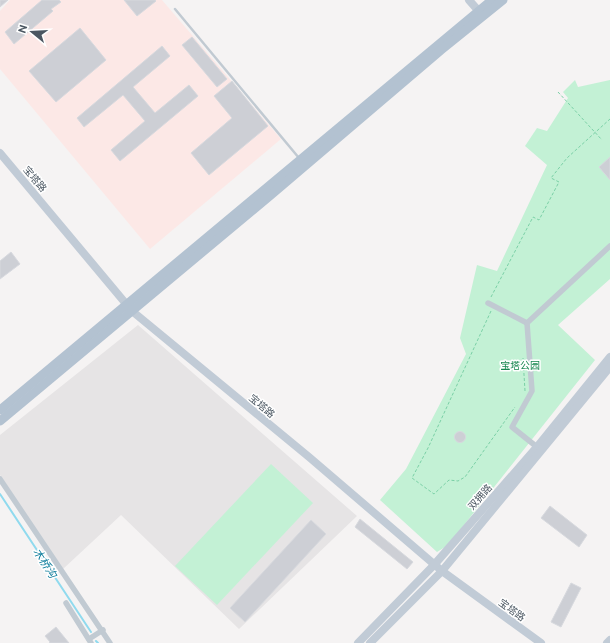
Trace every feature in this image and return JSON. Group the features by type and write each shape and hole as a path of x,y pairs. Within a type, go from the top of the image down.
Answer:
{"main road":[{"path":"469,0 481,13"},
{"path":"0,421 130,308 481,13 491,2 503,0"},
{"path":"234,221 301,160 481,13"},
{"name":"宝塔路","path":"0,153 130,308 309,457 434,565 541,643"},
{"path":"0,410 130,308"},
{"name":"双拥路","path":"358,643 434,565 537,447 610,357"},
{"name":"双拥路","path":"370,643 442,571 610,367"},
{"path":"607,643 610,640"}],"street":[{"path":"527,323 610,246"},
{"path":"490,304 527,323"},
{"path":"527,323 532,391 512,427 537,447"},
{"path":"0,479 103,630 110,643"},
{"path":"66,603 90,641 103,630"}],"lane":[{"path":"175,9 301,160"}],"path":[{"path":"558,92 602,140"},
{"path":"517,405 465,477 458,481 449,480 434,494 412,478 428,448 490,304 533,217 539,220 559,182 551,178 566,158 610,119"},
{"path":"523,356 525,392"}],"shaded area":[{"path":"10,0 162,0 281,139 150,249 0,69 0,11"},
{"path":"138,325 357,516 239,629 121,515 63,569 0,475 0,435"}],"green space":[{"name":"宝塔公园","path":"575,80 578,87 610,80 610,279 558,325 595,360 460,530 445,547 437,552 380,500 406,469 466,354 460,338 477,265 497,271 547,165 525,146 537,128 547,131 568,98 563,92"},
{"path":"271,464 313,503 217,605 175,566"}],"building":[{"path":"0,0 8,0 0,7"},
{"path":"42,0 59,0 61,2 51,9 53,11 14,44 5,32"},
{"path":"124,0 155,0 156,1 137,16"},
{"path":"80,28 106,60 56,102 29,71"},
{"path":"192,37 227,79 217,87 182,45"},
{"path":"162,46 170,56 133,87 155,113 189,85 198,96 120,161 111,150 145,121 123,95 84,127 77,118"},
{"path":"232,81 268,126 209,175 191,153 232,118 214,96"},
{"path":"610,157 610,180 599,167"},
{"path":"11,252 20,264 0,279 0,261"},
{"path":"458,432 462,432 464,433 464,441 458,442 455,439 455,435"},
{"path":"550,506 587,535 579,547 541,518"},
{"path":"360,519 413,562 407,569 355,527"},
{"path":"311,520 326,534 245,622 230,608"},
{"path":"571,583 581,588 561,627 551,622"},
{"path":"56,627 69,643 49,643 50,642 45,636"}],"waterway":[{"name":"木桥沟","path":"0,494 91,632"}]}
